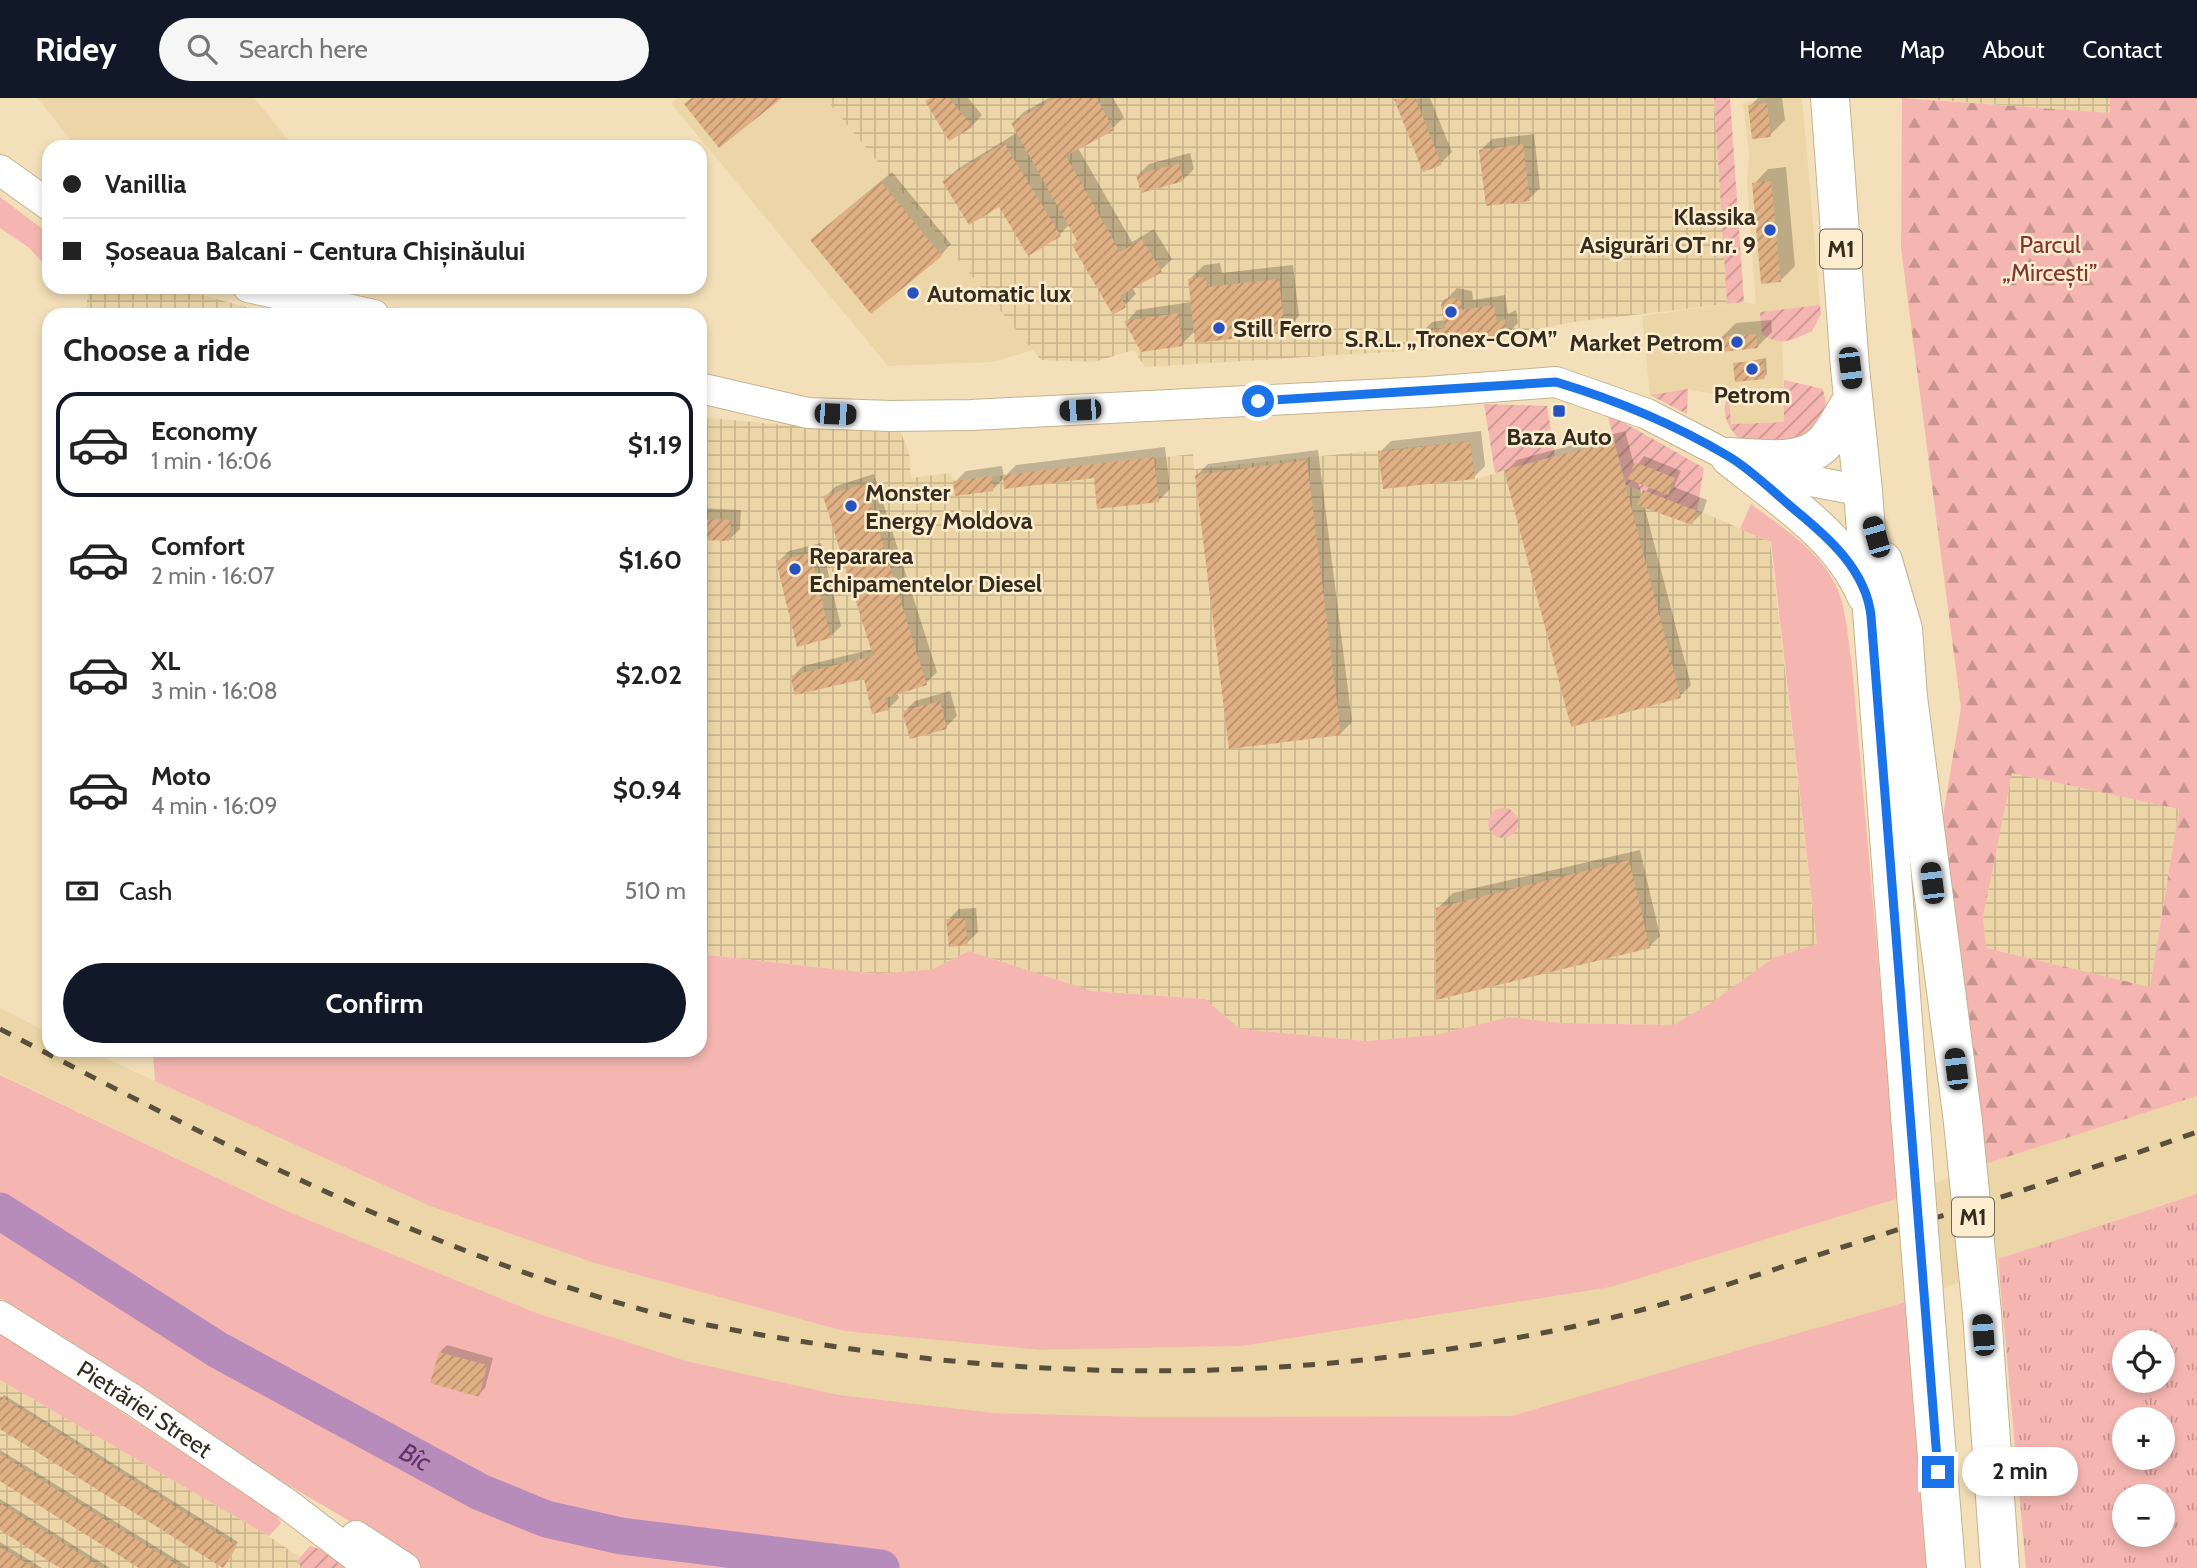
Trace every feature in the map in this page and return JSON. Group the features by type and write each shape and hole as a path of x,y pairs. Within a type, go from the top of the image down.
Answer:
{"highway":[{"name":"M1","path":"1830,98 1946,1568"},
{"path":"1730,457 1777,459 1806,455 1824,443 1853,399"},
{"path":"1730,457 1830,539 1858,577 1870,603"},
{"name":"M1","path":"1863,491 1903,629 1908,697 1964,1122 1982,1312 2000,1568"}],"street":[{"path":"0,170 42,200"},
{"path":"280,294 342,308"},
{"path":"707,390 808,413 890,416 971,415 1331,397 1556,382 1647,414 1730,457 1790,477 1863,491"},
{"name":"Pietrăriei Street","path":"0,1316 132,1399 287,1504 372,1568"},
{"name":"Pietrăriei Street","path":"287,1504 347,1530 405,1568"}],"shaded area":[{"path":"38,98 254,98 288,140 71,140"},
{"path":"678,98 825,98 1033,350 992,362 888,366 707,147 707,140 702,140 671,103"},
{"path":"825,98 1714,98 1727,304 1574,322 1422,350 1145,367 1134,350 1094,362 1041,360"},
{"path":"1772,98 1802,98 1820,305 1781,310 1785,422 1731,424 1729,397 1688,389 1650,395 1642,316 1744,302 1756,304 1747,182 1749,154 1743,103"},
{"path":"1926,98 2110,98 2110,114 1926,99"},
{"path":"88,294 198,294 250,308 86,308"},
{"path":"707,418 805,427 900,431 909,452 911,478 951,473 953,481 1193,454 1194,469 1470,441 1475,479 1614,441 1626,485 1707,514 1770,542 1817,945 1773,958 1711,1003 1673,1025 1562,1023 1509,1017 1436,1035 1366,1041 1240,1029 1205,999 1092,991 969,951 933,969 878,974 707,955"},
{"path":"2012,773 2179,808 2150,987 1986,948 1983,917"},
{"path":"0,1008 42,1029 42,1057 102,1057 430,1206 598,1264 844,1331 1040,1350 1242,1346 1611,1287 1899,1198 1979,1166 2197,1096 2197,1194 1998,1259 1960,1282 1906,1302 1511,1416 1143,1417 994,1413 839,1395 686,1361 534,1312 289,1212 0,1074"},
{"path":"0,1380 264,1533 316,1568 0,1568"}],"green space":[{"path":"1714,98 1730,98 1744,302 1727,304"},
{"name":"Parcul „Mircești”","path":"1902,98 2110,113 2110,98 2197,98 2197,1096 1979,1166 1938,846 1961,708 1901,248","holes":["2012,773 2179,809 2150,987 1986,948 1983,917"]},
{"path":"0,197 42,229 42,262 28,247 0,228"},
{"path":"1820,305 1821,314 1812,331 1781,341 1762,334 1760,312"},
{"path":"1784,380 1823,389 1829,417 1810,441 1740,441 1729,426 1725,414 1729,397 1731,424 1784,422"},
{"path":"1688,389 1687,414 1650,395"},
{"path":"1484,404 1547,406 1555,456 1495,473"},
{"path":"1607,413 1704,468 1697,511 1626,485"},
{"path":"1751,504 1817,558 1836,586 1844,610 1852,666 1899,1198 1611,1287 1242,1346 1040,1350 844,1331 598,1264 430,1206 155,1081 153,1057 707,1057 707,955 878,974 933,969 969,951 1092,991 1205,999 1240,1029 1366,1041 1436,1035 1509,1017 1562,1023 1673,1025 1711,1003 1773,958 1817,944 1771,542 1740,529"},
{"path":"1503,808 1514,812 1518,823 1514,834 1503,838 1492,834 1488,823 1492,812"},
{"path":"0,1075 289,1212 534,1312 686,1361 839,1395 994,1413 1143,1417 1511,1416 1906,1302 1930,1568 416,1568 358,1526 273,1476 0,1298"},
{"path":"2197,1194 2197,1568 2026,1568 1998,1259"},
{"path":"0,1332 276,1514 281,1523 269,1536 0,1380"},
{"path":"310,1546 334,1554 351,1568 304,1568 296,1562"}],"building":[{"path":"691,98 782,98 719,148 684,104"},
{"path":"930,98 949,98 973,127 949,141 925,101"},
{"path":"1055,98 1097,98 1114,130 1066,156 1120,252 1142,239 1162,272 1120,296 1126,307 1113,315 1072,245 1077,241 1011,123"},
{"path":"1415,98 1442,165 1423,172 1394,99"},
{"path":"1767,103 1771,137 1752,139 1748,105"},
{"path":"1004,143 1061,236 1028,256 999,207 969,225 942,181"},
{"path":"1523,144 1530,201 1486,206 1479,150"},
{"path":"1179,163 1184,181 1141,193 1136,175"},
{"path":"1771,181 1781,282 1761,284 1752,183"},
{"path":"881,182 942,256 871,314 810,240"},
{"path":"1206,277 1207,287 1279,279 1285,333 1195,343 1188,279"},
{"path":"1454,298 1461,301 1462,310 1494,305 1497,323 1505,319 1508,335 1422,350 1419,332 1445,328 1441,305 1444,299"},
{"path":"1178,313 1183,346 1141,352 1124,321"},
{"path":"1756,334 1758,348 1721,352 1719,337"},
{"path":"1689,345 1689,351 1675,354 1674,348"},
{"path":"1763,360 1765,379 1735,382 1733,363"},
{"path":"1470,441 1475,479 1383,489 1378,452"},
{"path":"1614,441 1681,698 1571,727 1504,470"},
{"path":"1154,457 1159,502 1097,509 1094,478 1004,489 1003,475"},
{"path":"1307,460 1341,735 1229,749 1195,475"},
{"path":"1635,462 1675,478 1668,495 1628,479"},
{"path":"992,476 993,491 955,496 953,481"},
{"path":"864,484 927,685 885,698 889,710 872,714 864,679 795,695 790,676 873,656 823,496"},
{"path":"1643,490 1697,511 1692,525 1637,505"},
{"path":"707,519 731,520 729,541 707,540"},
{"path":"810,553 831,638 797,647 776,561"},
{"path":"940,701 947,729 910,739 902,711"},
{"path":"1629,860 1650,948 1436,1000 1436,908"},
{"path":"965,918 968,945 949,947 946,919"},
{"path":"439,1352 487,1365 479,1397 430,1383"},
{"path":"0,1396 237,1546 223,1568 0,1429"},
{"path":"0,1454 182,1568 139,1568 0,1481"},
{"path":"0,1503 102,1568 60,1568 0,1530"},
{"path":"0,1547 35,1568 0,1568"}],"waterway":[{"name":"Bîc","path":"0,1211 218,1350 480,1492 546,1519 621,1536 881,1568"}],"railway":[{"path":"0,1029 42,1051"},
{"path":"54,1057 320,1189 402,1225 569,1288 655,1313 757,1334 950,1361 1041,1368 1131,1371 1311,1365 1401,1356 1581,1325 1715,1288 2197,1132"}],"place":[{"name":"Klassika Asigurări OT nr. 9","path":"1770,230"},
{"name":"Automatic lux","path":"913,293"},
{"name":"S.R.L. „Tronex-COM”","path":"1451,312"},
{"name":"Still Ferro","path":"1219,328"},
{"name":"Market Petrom","path":"1737,342"},
{"name":"Petrom","path":"1752,369"},
{"name":"Baza Auto","path":"1559,411"},
{"name":"Monster Energy Moldova","path":"851,506"},
{"name":"Repararea Echipamentelor Diesel","path":"795,569"}],"route":[{"path":"1258,401 1556,382 1597,394 1647,414 1730,457 1830,539 1858,577 1870,603 1938,1472"}]}
